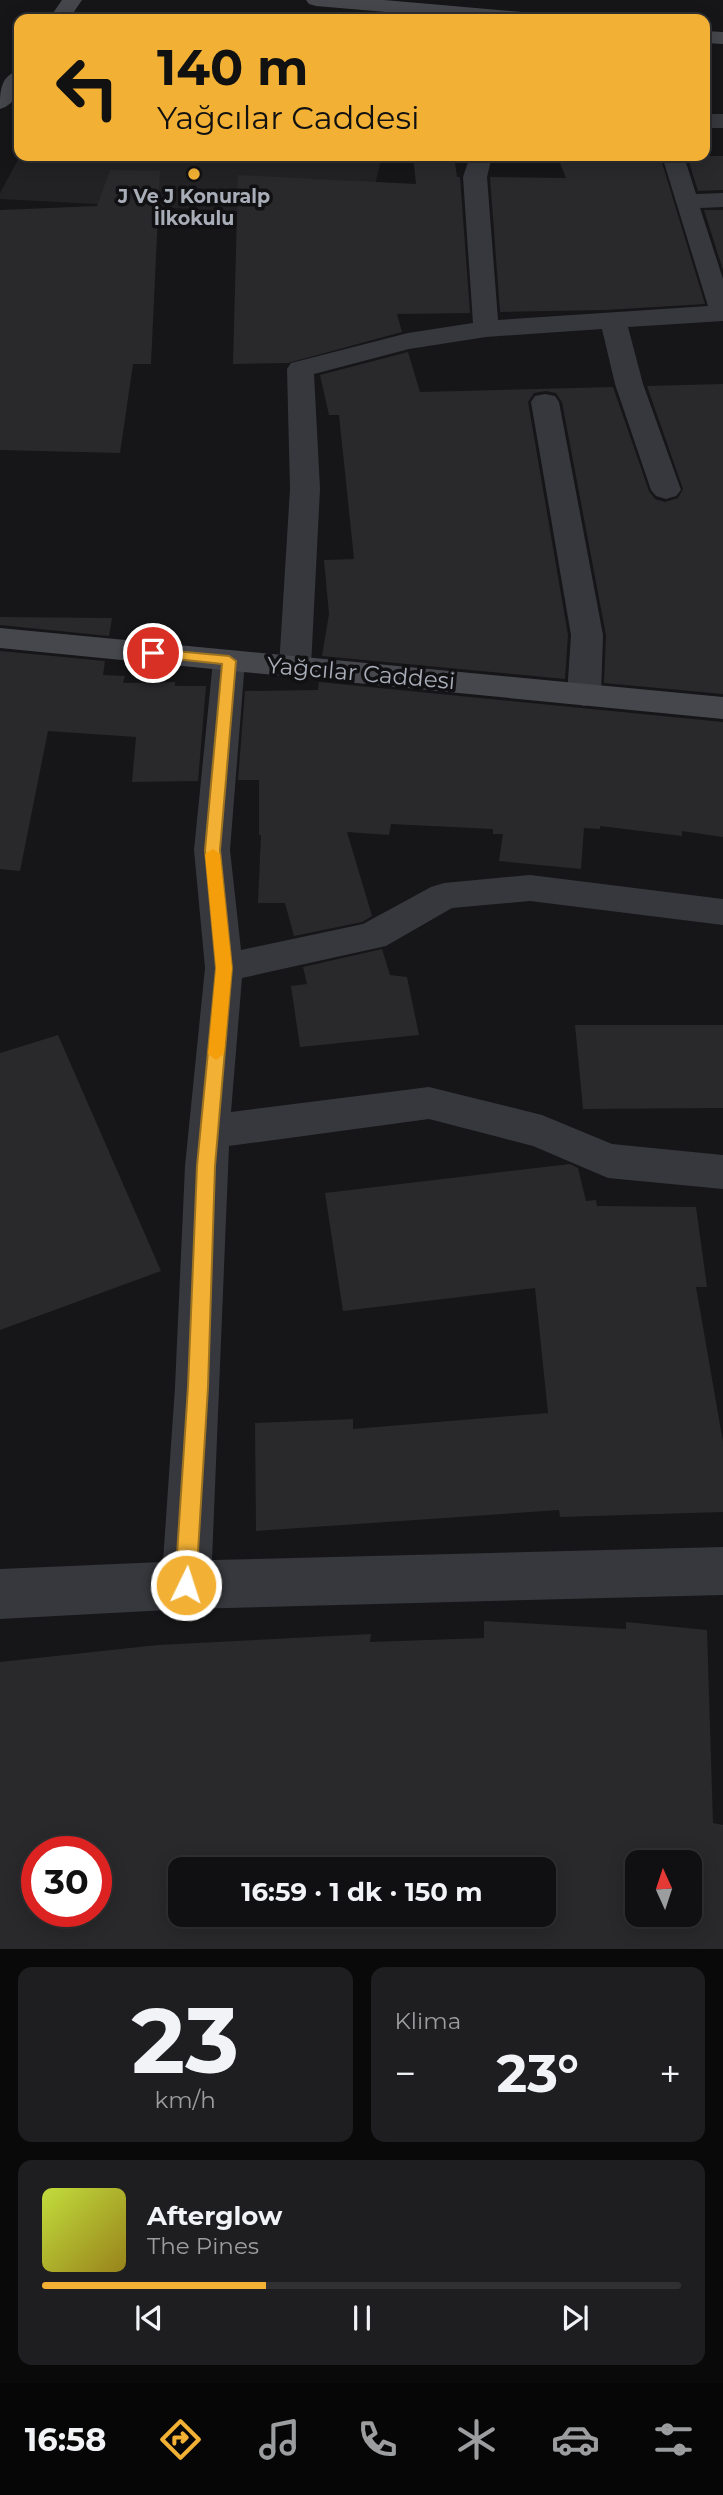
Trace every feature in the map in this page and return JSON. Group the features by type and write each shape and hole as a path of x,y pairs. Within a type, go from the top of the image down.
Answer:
{"main road":[{"path":"316,0 427,4 498,14"},
{"path":"0,102 14,84"},
{"name":"Yağcılar Caddesi","path":"0,639 723,708"}],"street":[{"path":"480,161 475,177 486,329"},
{"path":"295,667 305,489 300,369 408,341 486,329 723,313 674,161"},
{"path":"686,201 723,200"},
{"path":"613,320 629,384 666,490"},
{"path":"545,402 587,635 584,695"},
{"path":"186,1585 209,1132 224,968 212,850 229,661"},
{"path":"224,968 373,936 444,896 530,888 723,912"},
{"path":"209,1132 429,1102 542,1132 608,1161 723,1171"},
{"path":"0,1594 186,1585 723,1571"}],"shaded area":[{"name":"J Ve J Konuralp İlkokulu","path":"17,161 381,161 367,218 0,199 0,193"}],"building":[{"path":"710,156 723,156 723,190 698,191 689,161 710,161"},
{"path":"414,161 455,161 457,177 460,177 470,313 397,314 402,332 288,363 233,364 238,175 416,184"},
{"path":"559,161 662,161 705,304 500,312 490,177 566,178"},
{"path":"110,170 160,171 151,364 133,364 120,453 0,450 0,210 97,206"},
{"path":"704,210 723,210 723,270"},
{"path":"408,352 420,392 613,387 649,491 655,499 665,502 678,498 683,489 647,386 723,384 723,694 604,683 606,635 562,402 556,393 546,391 534,393 528,402 568,635 565,679 322,656 329,614 324,560 354,559 339,415 329,415 320,375"},
{"path":"0,617 112,618 109,636 0,625"},
{"path":"0,651 105,661 103,675 125,676 123,683 175,682 175,686 206,686 198,781 132,782 136,737 48,731 20,871 0,869"},
{"path":"319,682 723,722 723,837 682,831 682,836 600,826 600,829 584,828 581,869 499,861 503,834 493,834 493,829 391,824 389,835 347,832 372,916 362,922 294,936 285,903 258,903 261,835 259,780 238,780 245,691 318,690"},
{"path":"382,949 390,975 407,977 419,1035 300,1047 291,986 307,984 303,967"},
{"path":"575,1025 723,1025 723,1108 583,1109"},
{"path":"58,1035 161,1271 0,1330 0,1053"},
{"path":"570,1164 578,1168 586,1201 596,1200 597,1206 696,1207 707,1287 696,1287 723,1442 723,1512 560,1517 559,1510 256,1531 255,1423 353,1419 353,1429 548,1413 535,1288 343,1311 325,1193"},
{"path":"484,1621 626,1629 626,1622 707,1630 713,1823 723,1825 723,1949 0,1949 0,1662 158,1645 371,1634 370,1642 484,1638"}],"slow traffic":[{"path":"213,854 224,968 216,1054"}],"place":[{"name":"J Ve J Konuralp İlkokulu","path":"194,174"}],"route":[{"path":"153,653 229,661 212,850 224,968 206,1166 198,1387 186,1585"}]}
